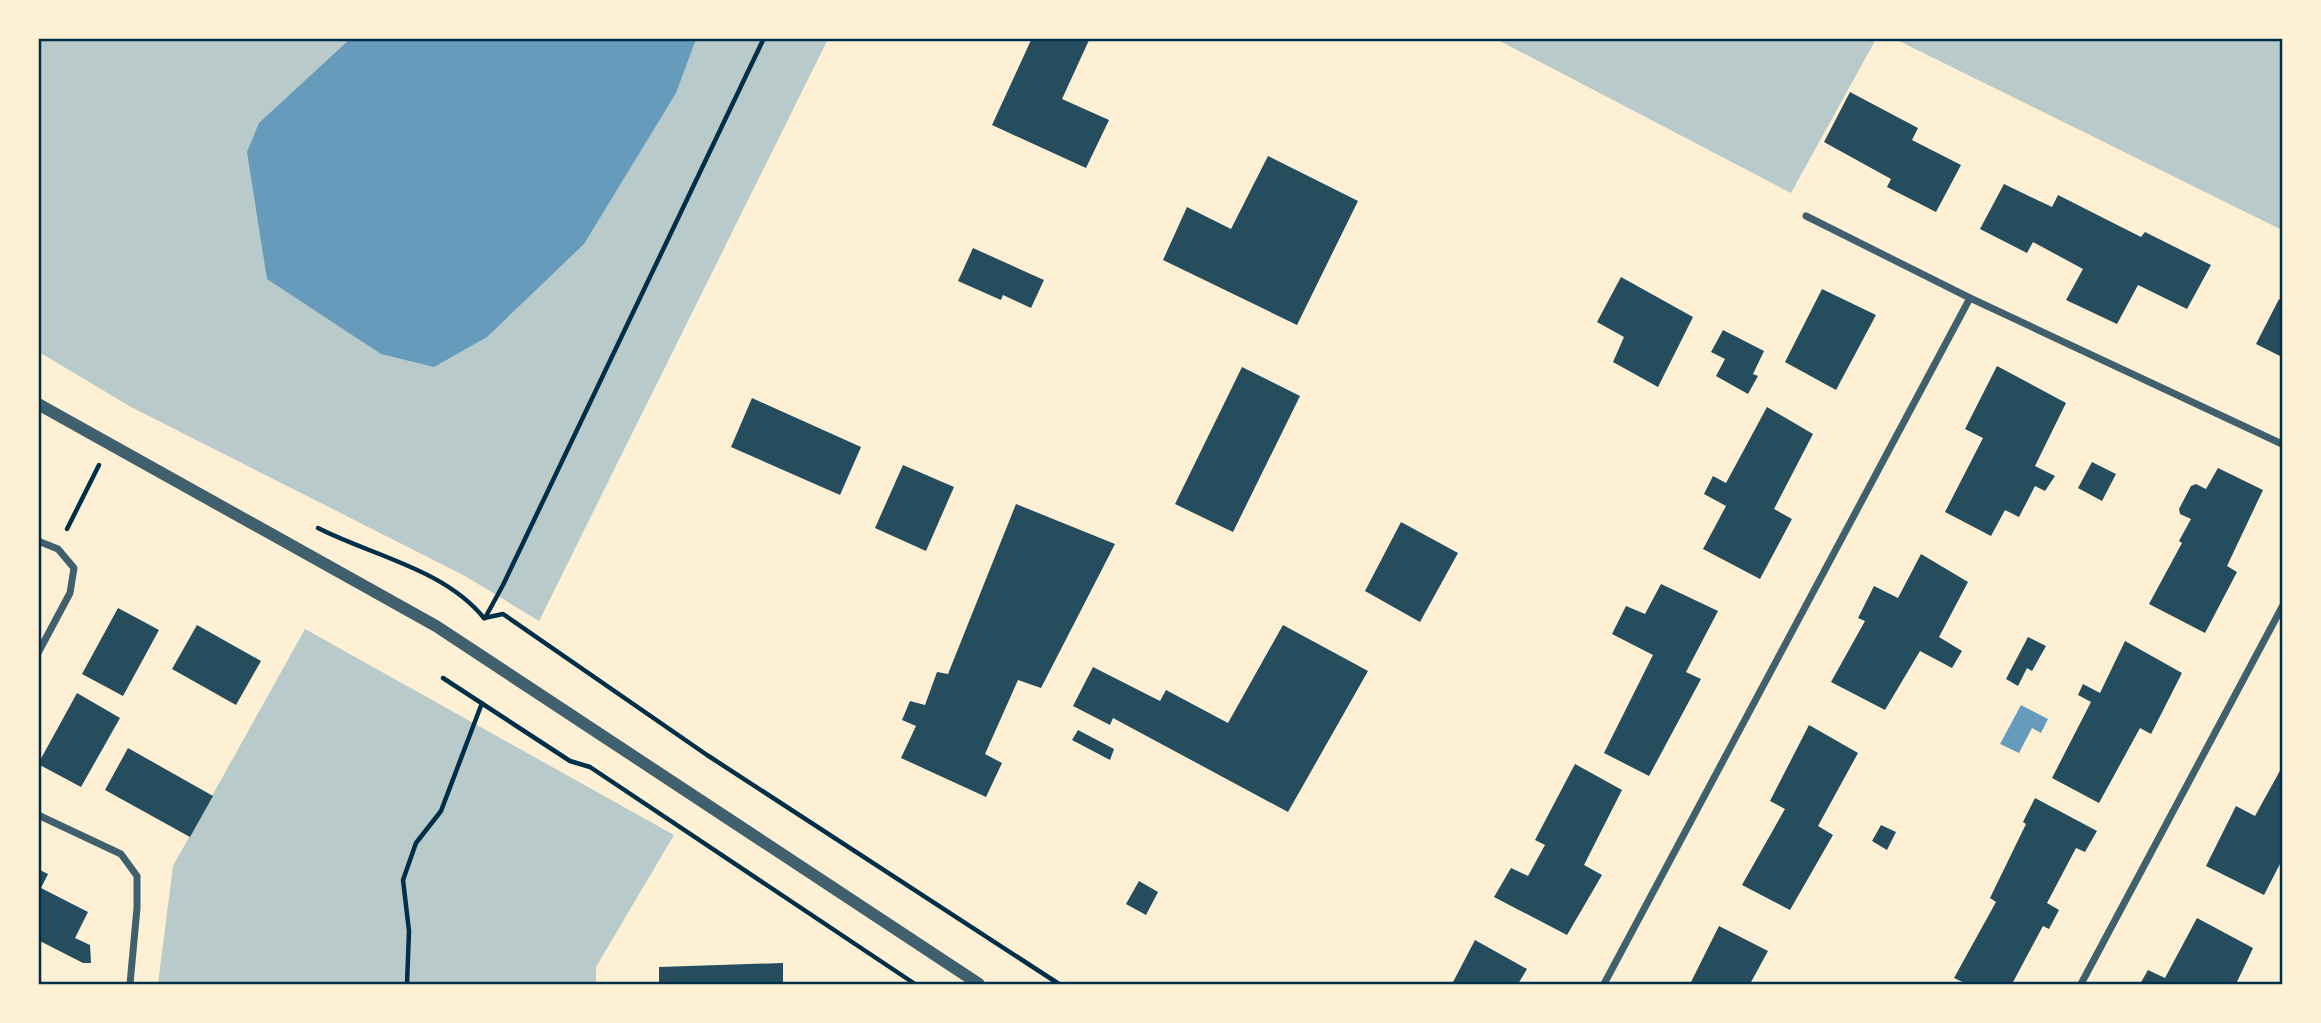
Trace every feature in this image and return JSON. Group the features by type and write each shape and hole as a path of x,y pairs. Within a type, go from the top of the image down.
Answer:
{"street":[{"path":"1806,216 1970,298 2283,444"},
{"path":"1604,985 1970,298"},
{"path":"38,404 436,626 979,985"},
{"path":"38,541 58,549 74,568 70,593 38,653"},
{"path":"2081,985 2283,607"},
{"path":"38,815 121,854 137,877 130,985"}],"path":[{"path":"764,38 503,585 484,618 503,614 707,755 1059,985"},
{"path":"58,549 111,443"},
{"path":"443,678 570,761 590,767 915,985"},
{"path":"407,985 409,931 403,880 416,843 441,811 482,703"}],"shaded area":[{"path":"39,39 828,39 539,621 465,576 131,407 39,352"},
{"path":"1496,39 1876,39 1791,193"},
{"path":"1895,39 2282,39 2282,230"},
{"path":"305,629 674,835 596,967 596,984 158,984 173,866"}],"water":[{"path":"350,39 696,39 676,93 584,244 487,337 434,367 381,354 267,279 247,152 259,123"},
{"path":"2021,705 2048,719 2041,733 2032,728 2019,753 2000,744"}],"building":[{"path":"1032,38 1090,38 1062,99 1109,120 1086,168 992,125"},
{"path":"1850,92 1918,128 1912,140 1961,165 1936,212 1887,187 1891,179 1824,142"},
{"path":"1268,156 1358,201 1297,325 1163,260 1187,207 1231,229"},
{"path":"2004,184 2052,207 2058,195 2141,237 2145,232 2211,265 2187,309 2138,285 2117,324 2066,300 2083,269 2033,242 2027,253 1980,229"},
{"path":"973,248 1044,280 1031,308 1003,295 1001,300 958,281"},
{"path":"1621,277 1693,317 1658,387 1613,362 1624,337 1597,322"},
{"path":"1822,289 1876,315 1836,390 1785,362"},
{"path":"2279,299 2282,301 2282,357 2256,344"},
{"path":"1723,330 1764,351 1753,374 1758,376 1748,394 1716,376 1725,359 1711,352"},
{"path":"1997,366 2066,403 2035,466 2055,476 2045,491 2035,486 2019,517 2005,510 1991,536 1945,512 1983,438 1965,429"},
{"path":"1242,367 1300,396 1233,532 1175,504"},
{"path":"752,398 861,447 840,495 731,447"},
{"path":"1767,407 1813,434 1774,509 1792,519 1760,579 1703,549 1726,506 1704,494 1713,476 1726,483"},
{"path":"2092,462 2116,474 2102,501 2078,488"},
{"path":"903,465 954,487 926,551 875,528"},
{"path":"2218,468 2263,490 2227,566 2237,572 2205,633 2149,604 2182,543 2179,541 2191,519 2180,514 2179,509 2191,486 2196,484 2206,489"},
{"path":"1016,504 1115,544 1041,688 1018,680 985,754 1002,763 986,797 901,758 916,726 902,720 910,701 925,705 937,672 948,674"},
{"path":"1401,522 1458,553 1420,622 1365,591"},
{"path":"1921,554 1968,582 1939,637 1962,651 1952,668 1920,651 1885,710 1831,682 1865,621 1858,618 1874,586 1898,598"},
{"path":"1661,584 1718,611 1686,672 1701,679 1649,776 1604,753 1653,655 1612,634 1626,606 1645,614"},
{"path":"118,608 159,630 123,696 82,674"},
{"path":"197,625 261,661 236,705 172,669"},
{"path":"1283,625 1368,671 1288,812 1113,718 1110,725 1073,706 1093,667 1160,701 1166,690 1228,723"},
{"path":"2028,637 2046,646 2032,671 2027,668 2018,686 2006,679"},
{"path":"2125,641 2182,673 2151,734 2140,728 2099,803 2052,778 2091,702 2078,695 2083,684 2100,693"},
{"path":"77,693 120,718 81,787 38,764"},
{"path":"1809,725 1858,753 1818,826 1833,835 1790,910 1742,885 1785,809 1770,801"},
{"path":"1078,730 1114,749 1110,760 1072,740"},
{"path":"128,748 213,796 190,837 105,790"},
{"path":"1575,764 1622,790 1584,865 1602,875 1567,935 1494,897 1511,868 1528,876 1545,845 1535,840"},
{"path":"2282,767 2282,860 2264,895 2206,866 2236,806 2255,816"},
{"path":"2035,798 2097,831 2085,852 2076,848 2047,903 2059,910 2049,929 2043,926 2012,984 1967,984 1954,978 1996,902 1990,898 2026,824 2023,822"},
{"path":"1881,825 1896,832 1887,850 1872,841"},
{"path":"38,869 48,874 41,888 88,912 75,938 90,945 91,963 83,963 38,940"},
{"path":"1139,881 1158,892 1146,915 1126,904"},
{"path":"2197,918 2253,948 2236,984 2140,984 2148,970 2165,978"},
{"path":"1719,926 1768,951 1750,984 1690,984"},
{"path":"1475,940 1527,969 1518,984 1452,984"},
{"path":"783,963 783,984 659,984 659,967"}]}
